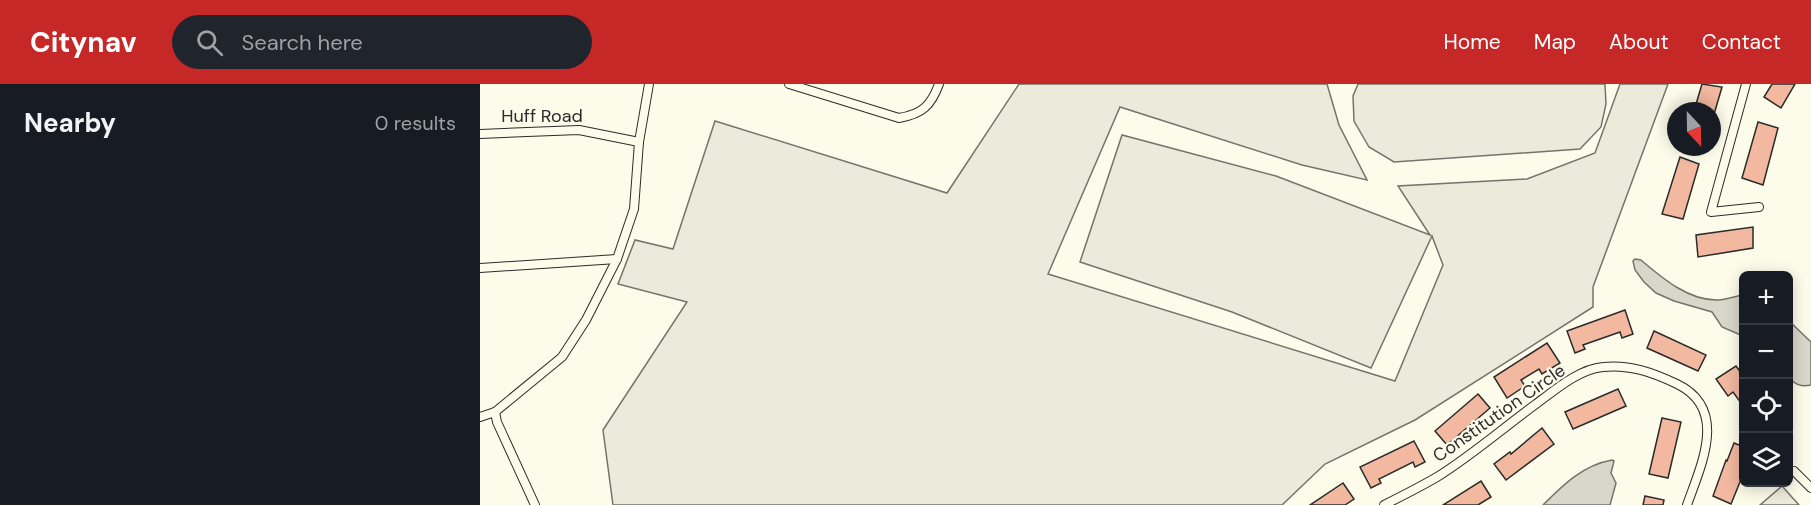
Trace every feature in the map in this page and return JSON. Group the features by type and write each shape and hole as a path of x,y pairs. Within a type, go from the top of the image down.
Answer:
{"street":[{"path":"480,417 495,412 562,357 586,320 616,259 634,209 639,142 649,84"},
{"path":"789,84 899,118 916,115 933,100 939,84"},
{"path":"1746,84 1711,212 1759,207"},
{"name":"Huff Road","path":"480,134 579,130 639,142"},
{"path":"480,268 616,259"},
{"name":"Constitution Circle","path":"1384,505 1437,477 1563,384 1600,367 1623,366 1646,370 1680,385 1697,399 1706,412 1709,428 1706,446 1687,505"},
{"path":"495,412 497,422 534,505"},
{"path":"1794,471 1811,488"}],"shaded area":[{"path":"1019,84 1327,84 1339,125 1367,180 1302,165 1120,107 1048,274 1395,381 1443,265 1432,236 1371,368 1232,312 1080,262 1122,135 1276,176 1430,235 1398,186 1527,179 1595,153 1620,84 1668,84 1593,287 1593,307 1415,420 1325,464 1282,505 613,505 603,430 687,302 618,284 635,240 673,249 715,121 947,193"},
{"path":"1358,84 1605,84 1606,104 1601,127 1580,149 1394,162 1369,147 1354,121 1353,96"},
{"path":"1641,260 1677,288 1698,297 1720,300 1739,296 1739,334 1722,327 1712,312 1656,293 1635,270 1633,261"},
{"path":"1793,325 1811,342 1811,385 1804,386 1794,382"},
{"path":"1614,461 1611,473 1616,483 1610,505 1543,505 1566,483 1583,471"},
{"path":"1783,487 1799,505 1760,505"}],"building":[{"path":"1702,84 1722,87 1718,102 1697,102"},
{"path":"1772,84 1795,84 1781,108 1764,97"},
{"path":"1758,122 1778,128 1763,185 1742,178"},
{"path":"1680,157 1699,164 1683,219 1662,214"},
{"path":"1753,227 1753,248 1698,257 1696,235"},
{"path":"1625,310 1633,334 1622,338 1620,332 1583,345 1585,349 1575,353 1567,331"},
{"path":"1654,331 1706,355 1698,371 1647,348"},
{"path":"1547,343 1560,363 1542,374 1539,369 1521,380 1525,386 1507,398 1494,377"},
{"path":"1736,366 1739,370 1739,400 1733,392 1728,396 1716,379"},
{"path":"1618,389 1626,406 1573,429 1565,412"},
{"path":"1478,394 1490,408 1447,445 1435,431"},
{"path":"1662,418 1681,422 1668,478 1649,474"},
{"path":"1542,428 1554,444 1506,480 1494,464 1510,452 1511,454"},
{"path":"1414,441 1425,462 1415,467 1413,462 1379,479 1381,483 1371,488 1360,467"},
{"path":"1734,443 1739,445 1739,484 1731,504 1713,496"},
{"path":"1481,481 1491,497 1478,505 1443,505"},
{"path":"1343,483 1354,499 1345,505 1310,505"},
{"path":"1645,496 1664,500 1663,505 1643,505"}]}
